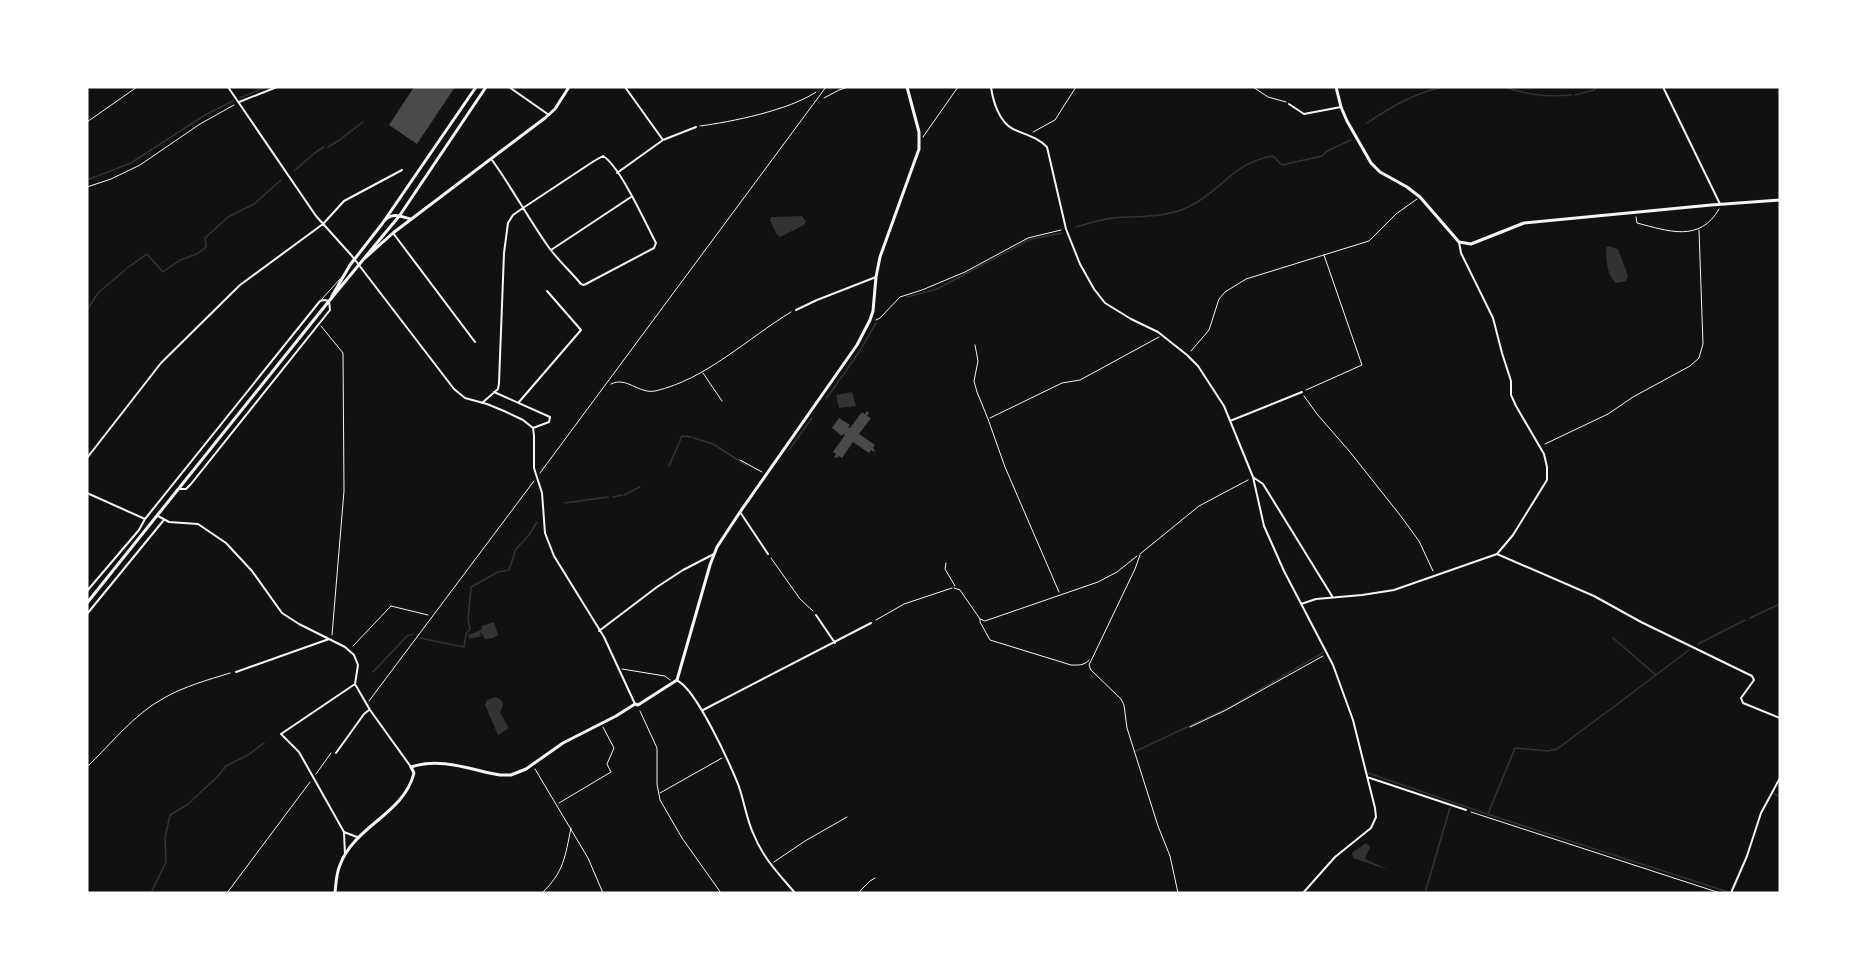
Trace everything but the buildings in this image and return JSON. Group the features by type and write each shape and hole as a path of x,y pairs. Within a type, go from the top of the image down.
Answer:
{"street":[{"path":"228,87 322,224 355,259 454,389 465,398 518,418 532,428 534,468 542,493 548,543 599,631 636,704"},
{"path":"239,102 277,87"},
{"path":"178,489 186,489 330,310 329,301 344,275 476,87"},
{"path":"87,603 400,215 486,87"},
{"path":"509,87 549,115"},
{"path":"364,259 393,233 549,115 569,87"},
{"path":"625,87 663,140"},
{"path":"411,767 437,763 511,776 532,765 563,742 616,716 677,680 715,554 740,512 868,326 873,311 876,277 883,247 918,153 920,141 907,87"},
{"path":"991,87 1003,121 1010,128 1039,139 1047,147 1066,229 1080,264 1094,289 1105,303 1131,320 1162,335 1187,355 1198,366 1224,406 1253,477 1264,526 1301,604 1328,653 1353,720 1375,808 1374,823 1365,834 1335,857 1302,893"},
{"path":"1301,604 1316,599 1394,590 1497,554 1513,535 1547,480 1547,467 1541,447 1511,395 1509,370 1502,353 1494,318 1461,253 1459,242 1420,197 1380,172 1371,163 1341,107 1336,87"},
{"path":"1663,87 1720,204"},
{"path":"1289,104 1304,114 1341,107"},
{"path":"617,173 663,140 696,127"},
{"path":"482,403 498,387 502,284 511,217 523,208 600,157 606,157 632,196 656,243 654,248 584,285 581,284 551,250 523,208 512,188 492,160"},
{"path":"87,458 169,355 240,285 322,224 349,198 402,170"},
{"path":"551,250 632,196"},
{"path":"1459,242 1471,244 1524,223 1780,200"},
{"path":"382,224 391,216 400,215 411,219"},
{"path":"393,233 475,342"},
{"path":"796,310 876,277"},
{"path":"519,402 581,330 547,291"},
{"path":"87,591 139,530 145,519 320,301 329,301"},
{"path":"262,385 268,387"},
{"path":"494,392 550,417 549,422 532,428"},
{"path":"1230,421 1302,392"},
{"path":"1253,477 1263,484 1333,597"},
{"path":"87,493 145,519"},
{"path":"156,506 169,501"},
{"path":"740,512 768,554"},
{"path":"157,515 164,520 198,524 225,543 252,571 282,612 354,655 358,665 355,684 370,710 414,773 407,791 398,802 357,837 345,855 337,874 335,893"},
{"path":"87,614 164,520"},
{"path":"599,631 657,587 683,570 715,554"},
{"path":"1497,554 1594,596 1651,627 1752,676 1754,680 1741,698 1743,703 1780,718"},
{"path":"816,615 835,643"},
{"path":"702,710 871,623"},
{"path":"236,672 330,640"},
{"path":"677,680 687,687 702,710 737,784 752,832 770,865 795,893"},
{"path":"345,855 344,832 299,752 281,734 355,684"},
{"path":"336,753 364,714 370,710"},
{"path":"1367,777 1466,810"},
{"path":"1731,893 1747,856 1761,813 1780,778"},
{"path":"344,832 357,837"}],"lane":[{"path":"320,301 344,275"}],"path":[{"path":"87,122 137,87"},
{"path":"367,705 826,87"},
{"path":"824,98 848,87"},
{"path":"920,141 958,87"},
{"path":"1029,135 1055,120 1076,87"},
{"path":"1253,87 1268,98 1282,100 1289,104"},
{"path":"696,127 776,109 816,92"},
{"path":"87,188 140,165 200,124 239,102"},
{"path":"1187,355 1209,330 1216,306 1225,292 1246,279 1369,241 1396,214 1420,197"},
{"path":"1635,213 1637,223 1671,231 1698,230 1713,219 1720,204"},
{"path":"870,320 880,318 900,297 966,272 1028,238 1066,229"},
{"path":"1541,447 1608,414 1633,397 1690,366 1699,358 1703,344 1698,230"},
{"path":"1324,255 1362,365 1302,392 1317,414 1414,534 1437,576"},
{"path":"611,384 623,381 644,390 653,391 702,372 773,323 796,310"},
{"path":"319,324 343,353 344,491 330,640"},
{"path":"988,419 1062,383 1080,380 1162,335"},
{"path":"975,345 978,361 975,386 1005,467 1059,594"},
{"path":"702,372 722,401"},
{"path":"740,460 766,474"},
{"path":"980,619 985,621 1098,582 1117,572 1140,555 1200,506 1253,477"},
{"path":"768,554 800,599 816,615"},
{"path":"1140,555 1089,665 1124,705 1126,728 1170,856 1178,893"},
{"path":"946,563 945,568 955,585 954,588"},
{"path":"871,623 904,604 954,588 960,590 980,619 990,640 1071,664 1086,663 1090,659"},
{"path":"349,650 391,606 428,615"},
{"path":"1190,727 1226,710 1328,653"},
{"path":"618,668 665,676 672,684"},
{"path":"87,767 145,711 163,698 188,687 236,672"},
{"path":"636,704 657,748 657,784 660,800 673,824 721,893"},
{"path":"557,805 610,772 607,764 614,748 601,723"},
{"path":"659,795 682,779 724,756"},
{"path":"532,765 588,858 603,893"},
{"path":"227,893 313,778"},
{"path":"1466,810 1720,893"},
{"path":"770,865 805,841 847,818"},
{"path":"542,893 562,867 571,828"},
{"path":"858,893 870,880 875,878"}],"shaded area":[{"path":"802,216 806,222 804,225 780,237 770,220 771,217"},
{"path":"1608,246 1618,249 1628,276 1626,281 1616,283 1610,276 1606,248"},
{"path":"852,392 856,406 839,408 836,395"},
{"path":"494,622 498,635 485,639 480,631 481,636 469,639 468,635"},
{"path":"496,697 503,704 500,713 509,728 498,735 485,705 487,700"},
{"path":"1366,843 1370,847 1365,859 1389,870 1353,858 1352,853"}],"waterway":[{"path":"240,98 265,87"},
{"path":"1367,123 1403,101 1443,87"},
{"path":"1504,87 1537,95 1572,95"},
{"path":"1575,95 1597,87"},
{"path":"87,180 131,163 205,115 233,101"},
{"path":"328,147 363,122"},
{"path":"1076,227 1112,218 1172,213 1201,200 1238,170 1260,159 1273,156 1282,165 1322,156 1327,151 1351,140"},
{"path":"294,171 324,147"},
{"path":"127,268 147,254 163,272 180,260 197,254 206,247 205,238 228,217 254,204 281,180"},
{"path":"907,297 937,289 1029,240 1062,233"},
{"path":"87,310 98,293 125,270"},
{"path":"826,399 876,323"},
{"path":"789,450 812,418"},
{"path":"669,466 682,436 692,437"},
{"path":"694,438 713,444 746,465"},
{"path":"624,495 640,487"},
{"path":"613,497 622,495"},
{"path":"565,503 608,497"},
{"path":"420,638 464,647 466,634 470,629 468,620 471,587 498,572 509,570 516,549 537,522"},
{"path":"1750,618 1780,604"},
{"path":"1698,644 1745,620"},
{"path":"373,672 407,636 413,634"},
{"path":"1613,638 1656,675"},
{"path":"1607,712 1689,650"},
{"path":"1134,752 1230,707 1324,652"},
{"path":"1488,814 1515,748 1548,751 1557,749 1605,713"},
{"path":"151,893 166,862 165,838 170,815 187,805 226,766 248,755 264,743"},
{"path":"1368,773 1728,892"},
{"path":"1773,793 1780,797"},
{"path":"1425,893 1450,808"}]}
